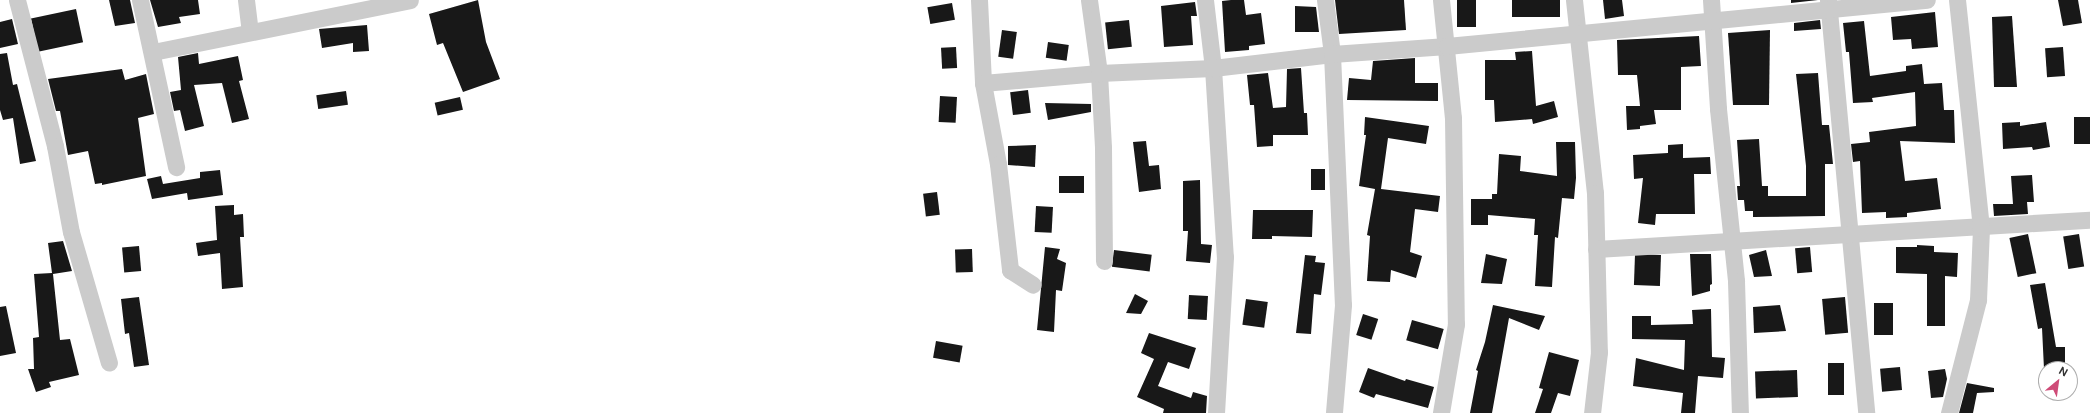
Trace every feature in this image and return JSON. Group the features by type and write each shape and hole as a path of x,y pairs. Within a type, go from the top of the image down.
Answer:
{"street":[{"path":"17,0 55,146 71,232 109,363"},
{"path":"140,0 153,52 176,167"},
{"path":"246,0 250,32"},
{"path":"979,0 984,83 998,164 1010,270 1032,286"},
{"path":"1089,0 1099,73 1103,148 1104,261"},
{"path":"1205,0 1213,68 1225,257 1216,413"},
{"path":"1325,0 1332,54 1343,304 1334,413"},
{"path":"1441,0 1447,46 1453,118 1456,324 1441,413"},
{"path":"1574,0 1576,34 1595,193 1599,352 1592,413"},
{"path":"1711,0 1730,240 1736,281 1740,413"},
{"path":"984,83 1099,73 1213,68 1332,54 1447,46 1713,22 1829,5 1927,0"},
{"path":"1949,413 1978,300 1981,228 1957,0"},
{"path":"153,52 402,1"},
{"path":"1829,5 1866,413"},
{"path":"1596,249 1730,240 1850,236 2090,220"}],"building":[{"path":"109,0 130,0 135,23 115,26"},
{"path":"150,0 198,0 200,14 179,17 181,23 158,27"},
{"path":"478,0 486,42 500,79 463,92 443,43 437,45 429,14"},
{"path":"1244,0 1246,15 1261,13 1265,44 1249,46 1249,50 1225,52 1222,1"},
{"path":"1335,0 1404,0 1406,30 1339,34"},
{"path":"1457,0 1476,0 1476,27 1457,27"},
{"path":"1512,0 1560,0 1560,17 1512,17"},
{"path":"1603,0 1622,0 1624,16 1605,19"},
{"path":"1791,0 1818,0 1791,3"},
{"path":"2058,0 2078,0 2082,23 2063,26"},
{"path":"1195,2 1197,16 1191,16 1193,45 1164,47 1161,6"},
{"path":"952,3 955,20 930,24 927,7"},
{"path":"1295,6 1316,7 1319,32 1295,32"},
{"path":"76,9 83,42 38,52 31,19"},
{"path":"1935,12 1938,47 1912,49 1911,39 1893,40 1891,17"},
{"path":"2012,16 2017,87 1994,87 1992,17"},
{"path":"12,19 18,44 0,48 0,22"},
{"path":"1129,20 1132,47 1108,49 1105,23"},
{"path":"1820,20 1821,29 1794,31 1794,23"},
{"path":"1864,21 1870,76 1906,71 1906,66 1922,64 1924,84 1942,83 1944,110 1954,110 1955,143 1900,141 1905,181 1937,178 1941,209 1907,213 1907,217 1886,218 1886,212 1862,213 1860,161 1853,162 1851,144 1870,142 1869,132 1916,126 1915,92 1872,98 1873,102 1853,103 1849,52 1846,52 1843,23"},
{"path":"367,25 369,51 353,52 353,43 322,48 319,29"},
{"path":"1002,30 1017,32 1013,59 998,57"},
{"path":"1770,30 1769,105 1733,105 1728,33"},
{"path":"1699,36 1701,66 1681,67 1681,110 1654,110 1656,124 1640,126 1640,129 1627,130 1626,106 1640,106 1637,75 1618,75 1617,40"},
{"path":"1048,42 1069,45 1067,61 1046,58"},
{"path":"956,47 957,68 942,69 941,48"},
{"path":"2063,47 2065,76 2047,77 2045,48"},
{"path":"1532,51 1536,106 1554,101 1558,117 1533,124 1532,119 1495,122 1494,100 1485,100 1485,60 1516,60 1515,52"},
{"path":"7,53 13,85 17,84 36,161 20,164 13,118 3,120 0,110 0,54"},
{"path":"198,53 199,64 238,56 243,80 239,81 249,119 232,123 222,83 194,85 204,126 185,131 180,110 174,111 170,92 181,90 178,57"},
{"path":"1415,58 1415,83 1438,83 1438,101 1347,100 1349,78 1371,80 1373,61"},
{"path":"1301,68 1304,113 1307,113 1308,135 1273,135 1273,146 1257,147 1254,105 1250,105 1247,75 1268,73 1273,108 1286,107 1287,69"},
{"path":"122,69 125,80 146,74 154,114 138,118 146,176 102,185 102,183 95,184 88,151 68,155 60,111 56,111 48,79"},
{"path":"1818,73 1822,125 1829,125 1833,164 1825,164 1825,216 1753,217 1753,211 1745,211 1744,200 1738,200 1737,186 1740,186 1737,140 1759,139 1762,186 1768,186 1768,196 1806,196 1806,166 1796,74"},
{"path":"1028,90 1031,113 1013,115 1010,92"},
{"path":"346,91 348,105 318,109 316,95"},
{"path":"940,96 957,97 956,123 939,122"},
{"path":"460,97 463,110 438,116 435,103"},
{"path":"1045,103 1091,104 1091,112 1048,120"},
{"path":"1365,117 1429,126 1426,144 1388,138 1381,189 1440,196 1438,212 1415,209 1410,252 1422,256 1416,278 1391,270 1390,282 1367,281 1370,236 1367,235 1375,189 1359,186 1366,135 1364,135"},
{"path":"2074,117 2090,117 2090,144 2074,144"},
{"path":"2020,122 2020,126 2046,122 2050,147 2033,150 2032,147 2003,149 2002,123"},
{"path":"1146,141 1149,166 1159,165 1161,189 1139,192 1133,142"},
{"path":"1556,142 1575,142 1576,178 1574,199 1562,198 1558,238 1555,237 1552,287 1535,286 1538,235 1534,235 1535,219 1488,215 1488,225 1471,225 1471,199 1492,199 1492,194 1497,194 1499,154 1521,156 1520,171 1557,176"},
{"path":"1683,144 1683,158 1710,157 1711,174 1694,174 1695,214 1656,214 1655,225 1638,223 1643,178 1634,179 1633,155 1668,153 1668,145"},
{"path":"1036,145 1035,167 1008,165 1008,146"},
{"path":"1311,169 1325,169 1325,190 1311,190"},
{"path":"220,170 223,195 188,200 187,193 152,199 147,179 161,176 163,184 200,178 200,172"},
{"path":"2032,175 2034,202 2027,202 2028,214 1994,216 1993,204 2013,204 2011,176"},
{"path":"1059,176 1084,176 1084,193 1059,193"},
{"path":"1200,180 1201,244 1212,245 1210,263 1186,261 1188,231 1183,231 1183,181"},
{"path":"937,192 940,215 926,217 923,194"},
{"path":"234,205 234,215 243,214 244,237 240,237 243,287 222,289 220,253 198,256 196,243 217,240 215,206"},
{"path":"1036,206 1053,207 1052,233 1035,232"},
{"path":"1253,210 1313,210 1312,237 1272,236 1272,239 1252,239"},
{"path":"2028,234 2036,273 2018,277 2009,238"},
{"path":"2079,234 2084,267 2068,269 2063,237"},
{"path":"63,241 72,271 53,274 60,340 70,339 79,375 49,382 51,387 36,392 28,369 34,369 33,338 39,337 34,274 52,273 48,243"},
{"path":"1917,245 1934,246 1934,252 1958,253 1957,277 1945,276 1945,326 1927,326 1927,274 1896,273 1896,247 1917,247"},
{"path":"139,246 141,271 124,272 122,247"},
{"path":"1045,247 1060,249 1057,259 1066,263 1062,291 1056,290 1054,332 1037,330"},
{"path":"1810,247 1812,272 1797,273 1795,248"},
{"path":"972,249 973,272 956,273 955,250"},
{"path":"1114,250 1152,255 1150,272 1112,267"},
{"path":"1766,250 1772,276 1754,277 1749,255"},
{"path":"1486,254 1507,259 1502,284 1481,283"},
{"path":"1635,254 1661,255 1660,286 1634,285"},
{"path":"1690,254 1711,254 1712,284 1710,285 1710,291 1692,296"},
{"path":"1305,255 1316,256 1315,262 1325,263 1321,295 1314,294 1311,334 1296,333"},
{"path":"2045,283 2056,347 2065,347 2065,361 2044,361 2042,328 2038,329 2030,285"},
{"path":"1135,294 1148,301 1141,314 1126,313"},
{"path":"1189,295 1208,296 1207,320 1188,319"},
{"path":"139,297 149,365 134,367 129,333 125,334 121,299"},
{"path":"1845,297 1848,333 1825,335 1822,299"},
{"path":"1246,299 1268,302 1264,328 1242,325"},
{"path":"1874,303 1893,303 1893,335 1874,335"},
{"path":"1493,305 1545,316 1539,330 1509,318 1492,413 1470,413 1478,371 1476,370 1485,342"},
{"path":"1780,305 1786,331 1754,333 1753,307"},
{"path":"6,306 16,353 0,356 0,307"},
{"path":"1711,309 1712,357 1725,358 1723,378 1698,376 1695,413 1681,413 1683,393 1633,386 1636,358 1684,370 1685,340 1632,339 1632,316 1651,316 1651,325 1693,324 1692,310"},
{"path":"1363,314 1378,319 1371,340 1356,335"},
{"path":"1412,320 1444,329 1438,349 1406,340"},
{"path":"1149,333 1196,348 1189,369 1168,362 1158,386 1191,398 1193,392 1207,396 1206,413 1163,413 1164,409 1137,397 1154,359 1141,353"},
{"path":"936,341 963,346 960,362 933,358"},
{"path":"1549,352 1579,360 1570,396 1558,393 1551,413 1535,413 1543,389 1539,388"},
{"path":"1828,363 1844,363 1844,395 1828,395"},
{"path":"1900,367 1902,390 1882,392 1880,369"},
{"path":"1368,368 1405,381 1406,379 1434,387 1428,408 1376,394 1374,398 1359,392"},
{"path":"1945,369 1947,379 1943,397 1931,398 1928,371"},
{"path":"1797,370 1798,397 1756,398 1755,371"},
{"path":"1967,383 1994,388 1994,392 1977,393 1973,413 1959,413"}]}
